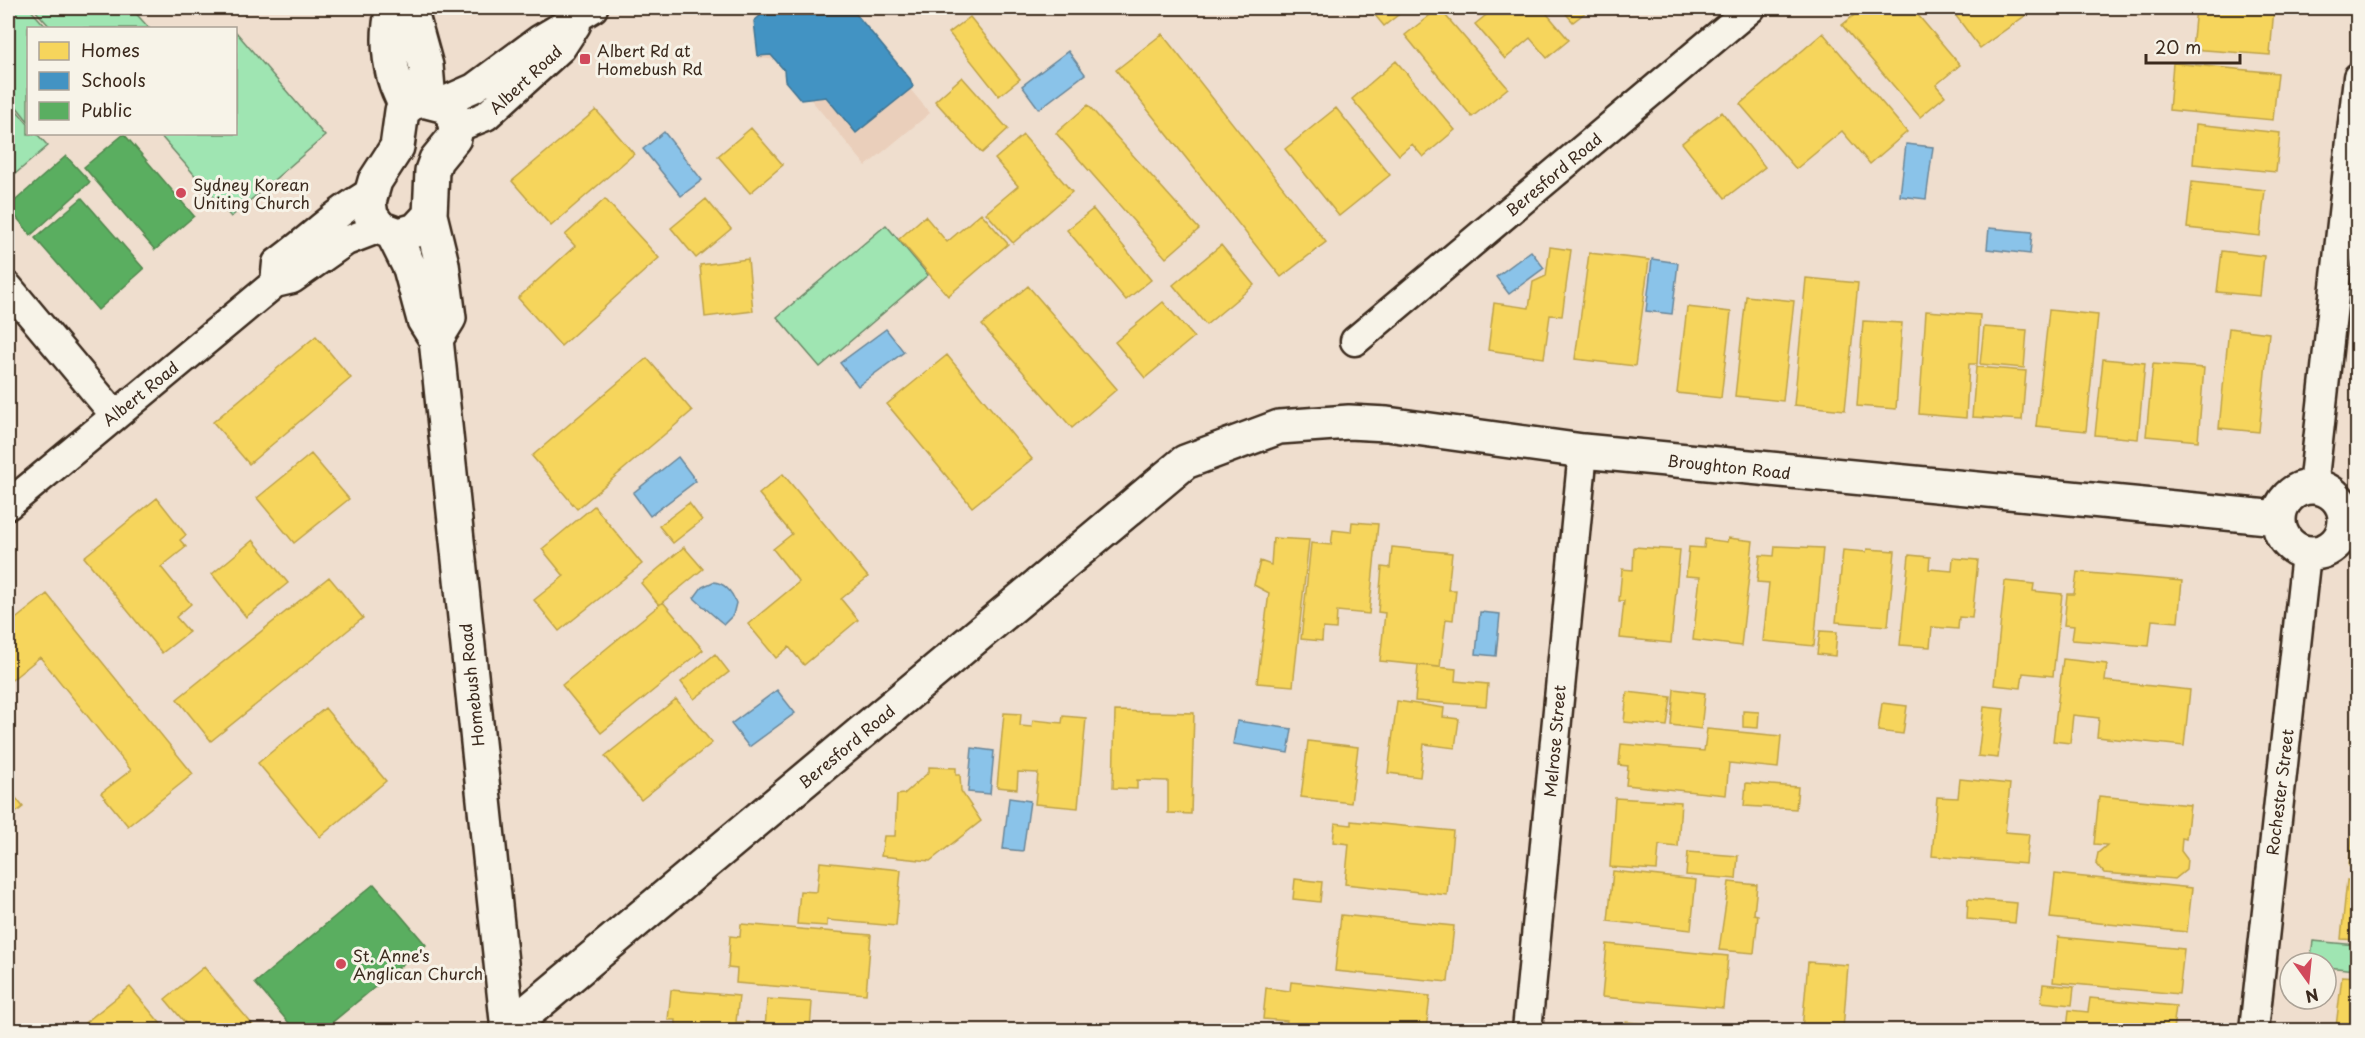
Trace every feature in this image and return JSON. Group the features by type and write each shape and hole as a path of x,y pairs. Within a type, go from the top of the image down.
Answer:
{"main road":[{"path":"393,8 390,48 392,73 398,92 433,110 454,138 436,160 432,171 430,215 442,264 449,318 436,339"},
{"path":"410,8 426,66 433,110"},
{"path":"370,193 378,174 397,147 400,118 433,110"},
{"name":"Homebush Road","path":"370,193 369,211 387,231 410,268 424,320 436,339 507,1030"},
{"path":"387,231 405,234 416,230 430,215"},
{"name":"Broughton Road","path":"1185,462 1279,427 1349,422 1387,424 1582,452 2278,518"},
{"name":"Beresford Road","path":"507,1030 1185,462"},
{"path":"2313,487 2332,493 2344,510 2351,530 2326,551 2306,554 2297,550 2283,537 2278,518 2281,508 2293,493 2313,487"}],"street":[{"name":"Beresford Road","path":"1355,341 1751,8"},
{"name":"Albert Road","path":"433,110 486,116 561,48 588,12"},
{"path":"2313,487 2358,77"},
{"path":"275,283 277,263 312,236 341,209 370,193"},
{"name":"Albert Road","path":"8,505 114,414 275,283 292,279 345,241 387,231"},
{"path":"8,287 114,414"},
{"name":"Melrose Street","path":"1527,1030 1582,452"},
{"name":"Rochester Street","path":"2254,1030 2306,554"}],"shaded area":[{"path":"793,8 847,8 847,13 930,113 866,166 778,60 757,58 760,16 780,17"}],"green space":[{"path":"8,8 29,8 46,27 27,27 27,120 8,96"},
{"path":"33,8 131,8 148,27 50,27"},
{"path":"237,33 325,136 231,217 160,135 237,135"},
{"path":"8,100 27,123 27,135 38,135 48,146 8,180"},
{"path":"886,225 928,275 820,367 777,317"},
{"path":"2313,941 2357,945 2357,970 2338,968 2338,951 2312,951"}],"water":[{"path":"1068,51 1085,74 1039,109 1022,86"},
{"path":"664,132 702,180 681,196 643,149"},
{"path":"1906,144 1933,147 1926,199 1900,196"},
{"path":"1989,228 2032,232 2030,254 1987,249"},
{"path":"1531,251 1544,268 1509,294 1496,277"},
{"path":"1652,259 1678,263 1672,314 1646,311"},
{"path":"886,329 904,352 858,386 840,363"},
{"path":"678,457 696,481 650,516 633,493"},
{"path":"713,582 722,584 728,589 736,603 733,615 724,624 694,598 702,587"},
{"path":"1480,612 1500,614 1496,656 1476,654"},
{"path":"777,690 795,713 749,747 731,724"},
{"path":"1237,721 1292,729 1288,753 1233,744"},
{"path":"972,748 994,751 990,794 968,792"},
{"path":"1009,798 1030,801 1023,851 1003,849"}],"building: Homes":[{"path":"1369,8 1407,8 1384,26"},
{"path":"1439,8 1508,88 1472,117 1405,35"},
{"path":"1495,8 1542,8 1569,40 1547,58 1530,38 1505,59 1475,24"},
{"path":"1561,8 1591,8 1573,22"},
{"path":"1863,8 1912,8 1960,65 1936,85 1945,96 1920,117 1842,25"},
{"path":"1950,8 2020,8 2026,15 1980,48"},
{"path":"2196,8 2274,8 2270,55 2192,49"},
{"path":"970,17 1020,79 999,96 949,33"},
{"path":"1823,33 1907,132 1870,164 1842,131 1796,169 1740,104"},
{"path":"1162,34 1326,242 1281,277 1116,70"},
{"path":"1396,61 1455,130 1423,157 1412,144 1399,155 1352,99"},
{"path":"2173,63 2278,73 2273,120 2169,110"},
{"path":"962,77 1008,129 982,153 935,101"},
{"path":"1088,105 1199,229 1166,258 1056,133"},
{"path":"1336,108 1390,175 1339,216 1285,149"},
{"path":"596,110 634,154 551,226 512,181"},
{"path":"1722,112 1765,167 1725,198 1682,143"},
{"path":"2196,124 2280,133 2276,172 2193,164"},
{"path":"751,128 783,165 750,193 718,156"},
{"path":"1023,135 1072,192 1013,243 986,213 1018,186 995,159"},
{"path":"2192,182 2265,190 2260,236 2187,228"},
{"path":"605,199 659,258 561,346 518,298 575,246 565,235"},
{"path":"706,199 731,229 696,258 671,228"},
{"path":"1093,209 1151,280 1126,300 1067,230"},
{"path":"981,213 1008,244 948,296 899,239 925,216 947,242"},
{"path":"1221,245 1254,285 1206,325 1173,285"},
{"path":"1550,247 1571,250 1562,316 1550,315 1544,358 1488,350 1494,303 1529,308 1533,282 1546,276"},
{"path":"2222,251 2264,256 2260,296 2217,292"},
{"path":"1589,253 1649,260 1635,366 1575,359"},
{"path":"748,259 753,311 705,317 700,265"},
{"path":"1806,278 1858,283 1845,410 1794,405"},
{"path":"1028,286 1117,389 1072,428 982,325"},
{"path":"1746,296 1794,301 1783,401 1735,396"},
{"path":"1163,302 1194,337 1145,378 1115,342"},
{"path":"1687,307 1731,312 1721,398 1677,393"},
{"path":"2049,310 2098,315 2086,431 2036,426"},
{"path":"1926,311 1980,315 1977,364 1969,364 1966,418 1919,414"},
{"path":"1863,321 1902,323 1896,409 1857,406"},
{"path":"1984,327 2027,330 2024,368 1980,364"},
{"path":"2229,328 2269,333 2259,432 2219,428"},
{"path":"316,336 351,378 249,464 213,422"},
{"path":"947,355 1032,459 972,507 887,404"},
{"path":"647,358 692,411 577,509 532,456"},
{"path":"2103,359 2145,363 2138,439 2095,435"},
{"path":"2153,364 2204,368 2198,441 2146,436"},
{"path":"1976,367 2026,371 2022,420 1972,417"},
{"path":"311,454 349,499 294,543 257,498"},
{"path":"783,474 868,577 841,599 858,620 804,665 789,647 776,658 748,624 799,582 773,549 792,534 759,494"},
{"path":"157,498 186,535 180,540 186,547 161,567 191,604 176,617 189,632 162,653 84,557"},
{"path":"689,503 702,520 673,543 659,526"},
{"path":"594,506 642,564 559,631 534,600 564,576 542,549"},
{"path":"1352,522 1378,524 1369,614 1337,611 1336,629 1323,628 1322,641 1301,639 1311,543 1331,545 1333,530 1351,532"},
{"path":"1273,538 1309,540 1293,686 1257,683 1269,593 1254,585 1260,561 1271,565"},
{"path":"1728,538 1753,541 1741,646 1693,640 1700,577 1686,576 1689,547 1704,548 1705,539 1727,542"},
{"path":"253,540 288,583 246,617 212,574"},
{"path":"1775,546 1823,548 1814,646 1763,641 1769,583 1757,582 1760,555 1774,556"},
{"path":"684,547 703,569 659,605 641,583"},
{"path":"1392,547 1452,553 1448,590 1456,590 1453,620 1446,619 1440,667 1380,661 1385,613 1378,612 1382,567 1390,568"},
{"path":"1634,547 1680,550 1671,643 1620,638 1624,601 1619,601 1622,569 1633,570"},
{"path":"1867,549 1895,551 1888,626 1836,622 1843,550 1866,552"},
{"path":"1909,555 1930,557 1929,569 1952,571 1953,558 1978,560 1972,618 1959,617 1958,629 1932,627 1930,647 1900,645"},
{"path":"2077,572 2182,581 2178,622 2152,620 2149,646 2072,640 2074,626 2064,625 2067,594 2074,594"},
{"path":"329,577 363,618 211,741 177,699"},
{"path":"2005,581 2034,584 2033,591 2062,594 2053,676 2023,673 2021,688 1994,685"},
{"path":"47,594 193,774 128,826 101,793 131,770 40,657 8,683 8,625"},
{"path":"663,602 703,650 601,733 562,685"},
{"path":"1820,631 1837,632 1835,656 1817,654"},
{"path":"715,654 729,672 694,699 681,682"},
{"path":"2063,659 2107,664 2105,681 2190,690 2184,746 2097,737 2099,718 2073,715 2070,743 2053,741"},
{"path":"1418,665 1456,669 1455,681 1488,684 1486,706 1415,701"},
{"path":"1674,689 1705,693 1701,729 1671,725"},
{"path":"1627,692 1671,697 1667,726 1624,722"},
{"path":"676,699 712,743 641,800 605,756"},
{"path":"1397,701 1444,708 1443,717 1459,719 1455,748 1424,744 1420,777 1388,773"},
{"path":"1882,703 1907,706 1903,734 1878,731"},
{"path":"1984,707 2004,709 1998,758 1978,756"},
{"path":"325,708 386,781 320,837 258,763"},
{"path":"1115,711 1194,713 1191,814 1168,813 1168,781 1137,780 1137,789 1113,788"},
{"path":"1743,711 1759,712 1758,728 1743,727"},
{"path":"1004,713 1021,714 1020,726 1032,727 1033,720 1062,723 1063,716 1086,718 1078,808 1035,804 1038,773 1018,772 1017,789 997,787"},
{"path":"1707,729 1781,736 1778,768 1729,763 1726,795 1626,785 1628,766 1619,765 1621,744 1704,751"},
{"path":"1308,741 1358,747 1351,803 1301,797"},
{"path":"929,767 956,768 956,775 960,775 961,791 981,821 930,861 881,856 884,836 895,836 897,795 904,794 929,772"},
{"path":"1960,779 2010,784 2005,832 2029,834 2026,864 1932,856 1937,797 1958,798"},
{"path":"1746,783 1798,787 1796,809 1744,806"},
{"path":"8,788 23,807 8,819"},
{"path":"2099,796 2190,805 2186,839 2182,838 2181,851 2187,859 2186,870 2175,879 2104,873 2096,863 2098,853 2107,845 2094,844"},
{"path":"1615,798 1681,802 1678,847 1659,845 1657,870 1610,867"},
{"path":"2354,815 2358,815 2358,867 2349,866"},
{"path":"1351,821 1453,831 1447,895 1345,884 1349,844 1333,842 1335,823 1351,825"},
{"path":"1688,852 1738,856 1736,879 1686,875"},
{"path":"820,862 901,870 896,926 827,920 827,926 797,924 800,891 817,892"},
{"path":"2352,868 2358,869 2358,940 2341,939 2347,880 2351,881"},
{"path":"1613,871 1696,880 1691,930 1608,921"},
{"path":"2055,874 2192,888 2187,932 2050,918"},
{"path":"1295,879 1322,882 1320,902 1293,899"},
{"path":"1729,882 1757,885 1754,914 1758,915 1754,953 1719,950"},
{"path":"1968,899 2017,903 2015,923 1967,919"},
{"path":"1341,915 1454,926 1448,982 1335,971"},
{"path":"741,924 871,935 866,994 736,983 737,969 728,968 730,936 740,937"},
{"path":"2058,937 2184,949 2179,994 2053,982"},
{"path":"1607,944 1728,956 1723,1008 1602,997"},
{"path":"1808,962 1848,965 1843,1030 1802,1029"},
{"path":"204,967 257,1030 191,1030 165,999"},
{"path":"2342,976 2358,977 2358,1029 2336,1027"},
{"path":"1291,982 1430,996 1426,1030 1286,1030 1287,1021 1263,1019 1266,988 1290,991"},
{"path":"2043,984 2074,987 2072,1005 2041,1002"},
{"path":"130,987 166,1030 76,1030"},
{"path":"671,990 739,996 736,1022 748,1022 747,1030 676,1030 676,1020 668,1020"},
{"path":"2090,998 2176,1006 2173,1030 2067,1030 2069,1010 2088,1012"},
{"path":"767,999 812,1002 810,1030 765,1030"},
{"path":"1626,1022 1720,1030 1625,1030"}],"building: Schools":[{"path":"851,8 910,79 913,87 856,133 826,97 801,100 785,81 784,70 771,55 758,56 754,21 768,9"}],"building: Public":[{"path":"125,135 194,216 155,250 84,167"},
{"path":"66,156 90,182 31,235 8,207"},
{"path":"82,198 144,269 98,310 35,238"},
{"name":"St. Anne's Anglican Church","path":"374,884 426,945 323,1030 295,1030 255,983"}],"place":[{"name":"Albert Rd at Homebush Rd","path":"585,59"},
{"name":"Sydney Korean Uniting Church","path":"181,193"},
{"name":"St. Anne's Anglican Church","path":"341,964"}]}
